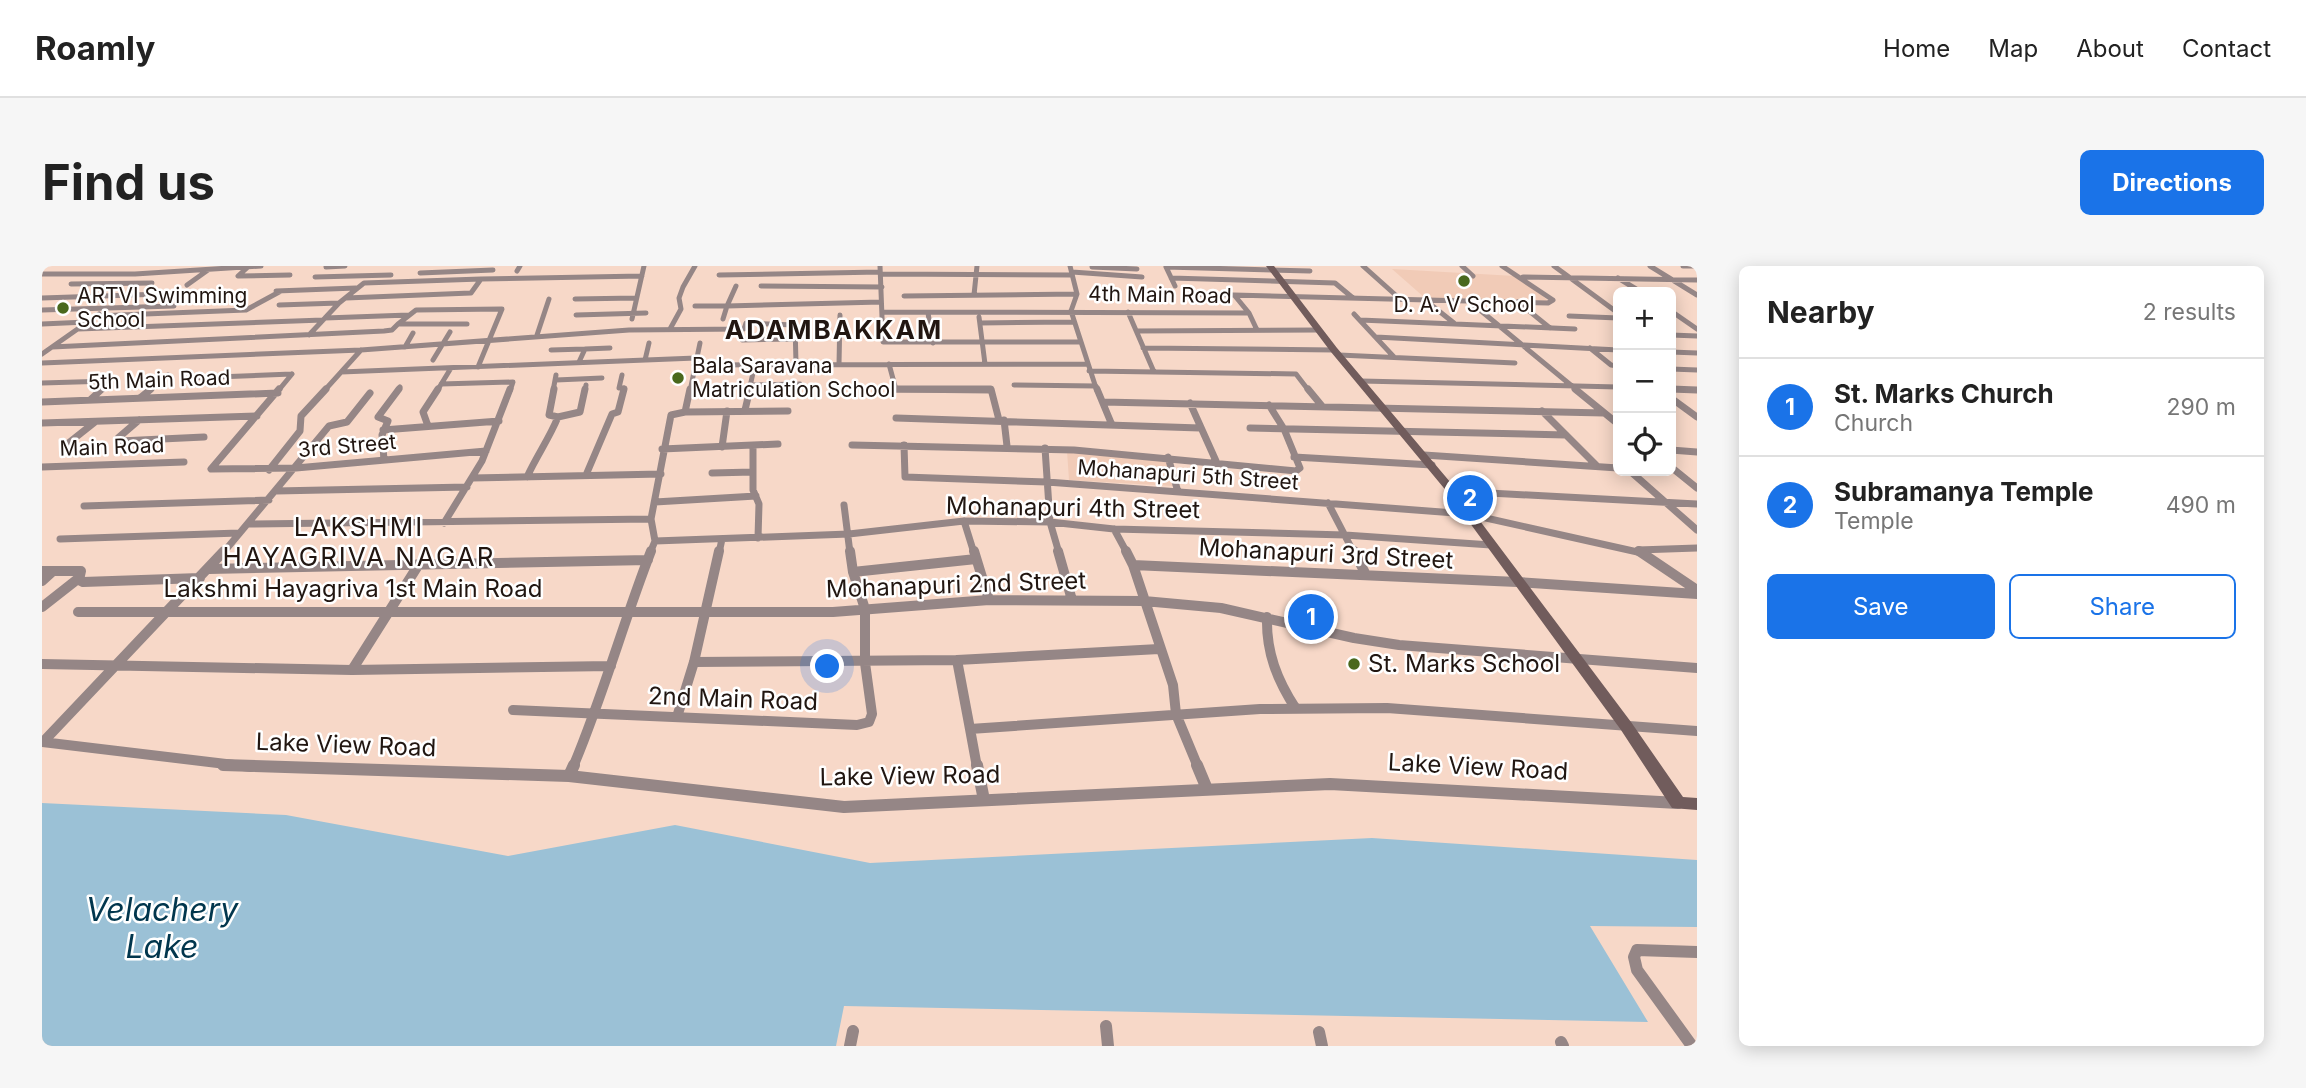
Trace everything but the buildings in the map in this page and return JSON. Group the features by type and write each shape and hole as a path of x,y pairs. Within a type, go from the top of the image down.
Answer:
{"street":[{"path":"42,273 56,266"},
{"path":"42,273 168,272 261,266"},
{"path":"345,266 326,266 315,277 493,270"},
{"path":"629,330 644,266"},
{"path":"670,329 681,309 678,302 682,287 695,266"},
{"path":"730,275 732,266"},
{"path":"802,266 802,274"},
{"path":"974,295 977,266"},
{"path":"1363,266 1400,299"},
{"path":"1462,266 1473,275"},
{"path":"1195,294 1548,303 1553,300 1502,266"},
{"path":"1555,266 1613,309"},
{"path":"1650,266 1697,295"},
{"path":"1684,266 1697,266"},
{"path":"249,267 238,276 289,275"},
{"path":"1175,286 1166,267 1310,271"},
{"path":"1271,268 1279,282 1336,353 1452,491 1574,660 1626,726 1678,803"},
{"path":"187,285 209,269"},
{"path":"719,275 880,271 977,274 1137,269"},
{"path":"1071,270 1142,277"},
{"path":"1071,270 1077,294 1071,312 1073,323 1112,425"},
{"path":"880,271 884,312 883,342 1079,342"},
{"path":"135,295 168,272"},
{"path":"432,280 438,273"},
{"path":"309,335 339,303 366,282 642,276"},
{"path":"1519,277 1697,280"},
{"path":"1171,278 1337,284 1353,298"},
{"path":"1617,278 1632,287"},
{"path":"346,298 472,293 481,279"},
{"path":"71,284 152,283"},
{"path":"723,319 736,286"},
{"path":"761,286 882,287"},
{"path":"269,291 356,288"},
{"path":"96,316 246,310 281,291"},
{"path":"42,298 192,293"},
{"path":"904,296 1077,294"},
{"path":"1235,296 1249,313 1257,330"},
{"path":"575,299 636,298"},
{"path":"537,335 549,299"},
{"path":"1424,299 1454,324"},
{"path":"1468,300 1613,420"},
{"path":"695,306 801,306 881,302"},
{"path":"1518,302 1550,328"},
{"path":"279,305 339,303"},
{"path":"42,310 186,306"},
{"path":"42,354 106,308"},
{"path":"51,347 384,331 393,330 416,310 502,309 478,367"},
{"name":"4th Main Road","path":"884,312 1249,313"},
{"path":"1128,312 1154,372"},
{"path":"576,315 646,313"},
{"path":"928,313 933,343"},
{"path":"978,313 985,364"},
{"path":"1353,314 1394,357"},
{"path":"78,329 409,315"},
{"path":"839,364 840,315"},
{"path":"1676,315 1697,329"},
{"path":"1569,316 1613,318"},
{"path":"1605,318 1613,324"},
{"path":"1360,320 1575,330"},
{"path":"1676,321 1685,321"},
{"path":"42,324 87,322"},
{"path":"42,363 361,350 488,342 537,335 629,330 744,329 746,323 794,323 796,363"},
{"path":"980,323 1073,323"},
{"path":"398,324 467,324"},
{"path":"1137,331 1318,330"},
{"path":"433,360 450,332"},
{"path":"405,347 412,333"},
{"path":"1676,335 1697,336"},
{"path":"1376,337 1613,350"},
{"path":"742,340 795,339"},
{"path":"645,360 649,343"},
{"path":"685,412 700,343"},
{"path":"551,350 610,348"},
{"path":"1143,348 1257,349 1515,363"},
{"path":"1590,348 1613,365"},
{"path":"579,362 585,349"},
{"path":"269,470 300,431 301,416 361,350"},
{"path":"1676,352 1697,353"},
{"path":"341,372 645,360 755,364 985,364 1154,372 1296,374 1322,406"},
{"path":"745,410 755,364"},
{"path":"889,364 896,390 991,390 1002,420 1007,446"},
{"path":"428,426 424,412 451,368"},
{"path":"1676,369 1697,370"},
{"path":"140,398 168,374"},
{"path":"42,423 257,416 292,374 190,378"},
{"path":"586,475 612,414 618,412 624,388 619,387 622,375"},
{"path":"586,385 580,412 549,415 556,377 602,378"},
{"path":"441,384 513,381 486,451 444,523"},
{"path":"1361,381 1613,387"},
{"path":"42,383 111,382 90,400"},
{"path":"751,385 800,384"},
{"path":"1014,385 1096,386"},
{"path":"384,460 383,430 388,421 378,417 400,387"},
{"path":"1676,389 1697,390"},
{"name":"5th Main Road","path":"42,402 278,393"},
{"path":"43,742 200,578 270,499 329,426 347,422 370,393"},
{"path":"1103,402 1604,413"},
{"path":"1676,402 1697,417"},
{"path":"1190,403 1216,461"},
{"path":"852,445 1045,448 1216,461 1296,471 1300,468 1284,429 1269,405"},
{"path":"722,447 727,411"},
{"path":"569,776 595,714 628,610 655,541 651,519 661,474 662,449 671,415 685,412 788,411"},
{"path":"1542,411 1596,465"},
{"name":"3rd Street","path":"257,416 211,469 269,470 486,451"},
{"path":"527,477 541,447 548,443 558,416"},
{"path":"896,418 1200,428"},
{"path":"139,420 118,438 120,441 204,437"},
{"path":"65,445 96,421"},
{"path":"383,430 499,421"},
{"path":"1250,428 1566,435"},
{"path":"662,449 778,444"},
{"name":"Mohanapuri 5th Street","path":"904,444 905,477 1047,482 1468,514 1637,550"},
{"path":"753,445 753,490 759,504 758,538"},
{"path":"1045,448 1050,522 1072,600"},
{"path":"1676,450 1697,452"},
{"path":"1168,457 1178,492"},
{"path":"1294,457 1613,467"},
{"name":"Main Road","path":"42,467 184,462"},
{"path":"1676,471 1697,488"},
{"path":"712,473 753,472"},
{"path":"472,478 661,474"},
{"path":"1636,476 1697,530"},
{"path":"276,491 467,487"},
{"path":"1452,491 1670,505 1697,504"},
{"path":"654,502 756,496"},
{"path":"84,506 270,499"},
{"path":"1328,503 1366,575"},
{"path":"844,505 853,572 865,609 865,663"},
{"path":"1684,518 1697,519"},
{"path":"248,524 651,519"},
{"path":"964,521 989,600"},
{"name":"Mohanapuri 4th Street","path":"655,541 849,534 964,521 1050,522 1114,529 1345,535 1491,545"},
{"path":"1114,529 1133,565 1173,685 1176,714 1208,789"},
{"path":"60,539 239,533"},
{"path":"677,717 694,663 722,539"},
{"path":"1637,550 1697,548"},
{"path":"1637,550 1697,592"},
{"path":"853,572 976,559"},
{"path":"208,569 648,560"},
{"path":"352,670 419,564"},
{"name":"Mohanapuri 3rd Street","path":"1133,565 1697,592"},
{"path":"42,571 81,571 79,580"},
{"path":"42,581 53,571"},
{"path":"42,607 79,580 200,578"},
{"name":"Mohanapuri 2nd Street","path":"628,610 833,612 989,600 1144,601 1221,608 1354,638 1399,645 1697,668"},
{"name":"Lakshmi Hayagriva 1st Main Road","path":"78,612 628,610"},
{"path":"1267,617 1265,637 1272,663 1280,686 1296,709"},
{"path":"694,663 865,663 1159,649"},
{"path":"957,660 984,800"},
{"name":"2nd Main Road","path":"513,710 857,725 869,722 872,714 865,663"},
{"path":"42,664 352,670 611,666"},
{"path":"970,729 1176,714 1387,708 1697,731"},
{"name":"Lake View Road","path":"43,742 233,766 569,776 844,807 1330,784 1697,804"},
{"path":"1692,1046 1637,970 1634,957 1637,950 1647,949 1697,952"},
{"path":"1106,1026 1108,1046"}],"shaded area":[{"name":"D. A. V School","path":"1392,269 1515,276 1531,285 1548,301 1425,298"},
{"path":"1067,451 1168,458 1173,486 1069,480"}],"water":[{"name":"Velachery Lake","path":"42,803 286,815 508,856 675,825 870,863 1372,838 1697,860 1697,927 1590,926 1648,1022 844,1006 836,1046 42,1046"}],"place":[{"name":"D. A. V School","path":"1464,281"},
{"name":"ARTVI Swimming School","path":"63,308"},
{"name":"Bala Saravana Matriculation School","path":"678,378"},
{"name":"Subramanya Temple","path":"1470,498"},
{"name":"St. Marks Church","path":"1311,617"},
{"name":"St. Marks School","path":"1354,664"}],"district":[{"name":"ADAMBAKKAM","path":"834,330"},
{"name":"LAKSHMI HAYAGRIVA NAGAR","path":"359,542"}]}
